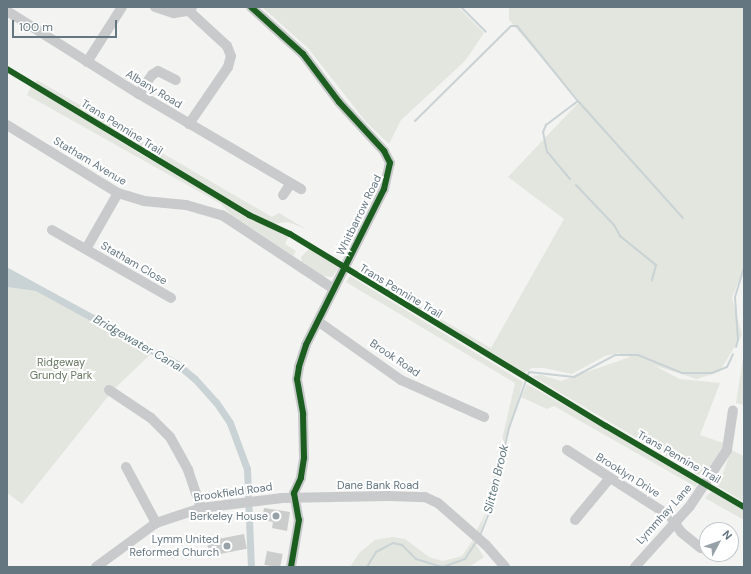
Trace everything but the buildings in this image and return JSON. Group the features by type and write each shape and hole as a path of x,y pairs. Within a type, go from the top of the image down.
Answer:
{"street":[{"path":"87,62 122,7"},
{"path":"155,7 168,13 191,9 228,46 231,56 228,66 189,124"},
{"name":"Whitbarrow Road","path":"251,7 303,54 338,102 384,151 390,162 384,189 302,356 297,379 305,435 304,458 301,478 294,487 294,498 299,520 291,567"},
{"name":"Albany Road","path":"7,12 139,94 290,184 301,189"},
{"path":"139,94 152,75 158,71 176,80"},
{"name":"Statham Avenue","path":"7,125 118,193 144,202 186,204 222,214 334,289"},
{"path":"283,195 290,184"},
{"name":"Statham Close","path":"86,249 118,193"},
{"name":"Statham Close","path":"52,230 171,298"},
{"name":"Brook Road","path":"318,322 402,380 484,417"},
{"path":"109,390 151,418 170,437 188,470 201,508"},
{"name":"Lymmhay Lane","path":"635,567 673,522 690,506 727,450 732,436 733,410"},
{"name":"Brooklyn Drive","path":"567,450 670,516 673,522 699,546"},
{"path":"126,467 156,523"},
{"path":"576,520 609,478"},
{"name":"Dane Bank Road","path":"294,498 424,497 438,503 478,538 505,567"},
{"name":"Brookfield Road","path":"96,567 156,523 201,508 241,502 294,498"}],"green space":[{"path":"262,7 458,7 484,33 465,61 401,120 389,144 366,122 308,48"},
{"path":"509,7 744,7 744,267 732,298 742,335 719,372 697,379 653,365 680,379 720,383 700,435 726,444 704,478 532,376 541,375 561,381 630,357 618,353 605,356 572,374 544,368 532,368 525,373 352,268 491,348 564,219 508,177 580,101 509,20"},
{"path":"37,80 272,217 279,213 306,229 288,222 272,224 143,150 35,83"},
{"path":"32,85 137,152 273,230 290,234 285,244 296,251 293,256 232,216 221,204 27,95"},
{"path":"310,248 339,267 332,277 322,276 302,263 301,257"},
{"path":"350,276 523,382 480,534 476,532 485,514 515,383 346,282"},
{"name":"Ridgeway Grundy Park","path":"7,287 43,292 154,351 114,389 22,504 7,493"},
{"path":"744,352 744,405 736,403"},
{"path":"527,384 698,482 696,487 554,406 547,409 521,397"},
{"path":"731,450 744,456 744,502 716,485 717,481 720,482"},
{"path":"712,491 744,510 744,520 705,498"},
{"path":"392,537 405,539 429,557 443,561 462,556 473,540 484,557 469,567 350,567 359,553 375,540"}],"shaded area":[{"path":"7,271 43,292 7,287"}],"waterway":[{"path":"461,7 486,32"},
{"path":"415,121 511,26 517,26 578,101 683,218"},
{"path":"570,179 547,152 543,132 546,125 578,101"},
{"path":"576,185 614,225 620,236 656,265 652,280"},
{"path":"736,347 738,340 735,297 744,268"},
{"name":"Bridgewater Canal","path":"7,271 177,364 195,379 216,402 230,423 247,469 251,567"},
{"path":"480,536 491,507 509,428 529,372 574,377 615,355 638,355 682,373 712,373 727,367 733,354"},
{"name":"Slitten Brook","path":"443,567 465,559 476,542"},
{"name":"Slitten Brook","path":"367,567 376,552 393,543 402,545 416,559 442,567"}],"cycle path":[{"path":"251,7 303,54 339,102 384,151 390,163 384,189 306,345 299,367 297,379 303,414 304,458 301,478 294,493 299,520 291,567"},
{"name":"Trans Pennine Trail","path":"7,69 249,215 290,234 606,426 744,507"}],"place":[{"name":"Berkeley House","path":"276,516"},
{"name":"Lymm United Reformed Church","path":"227,546"}]}
